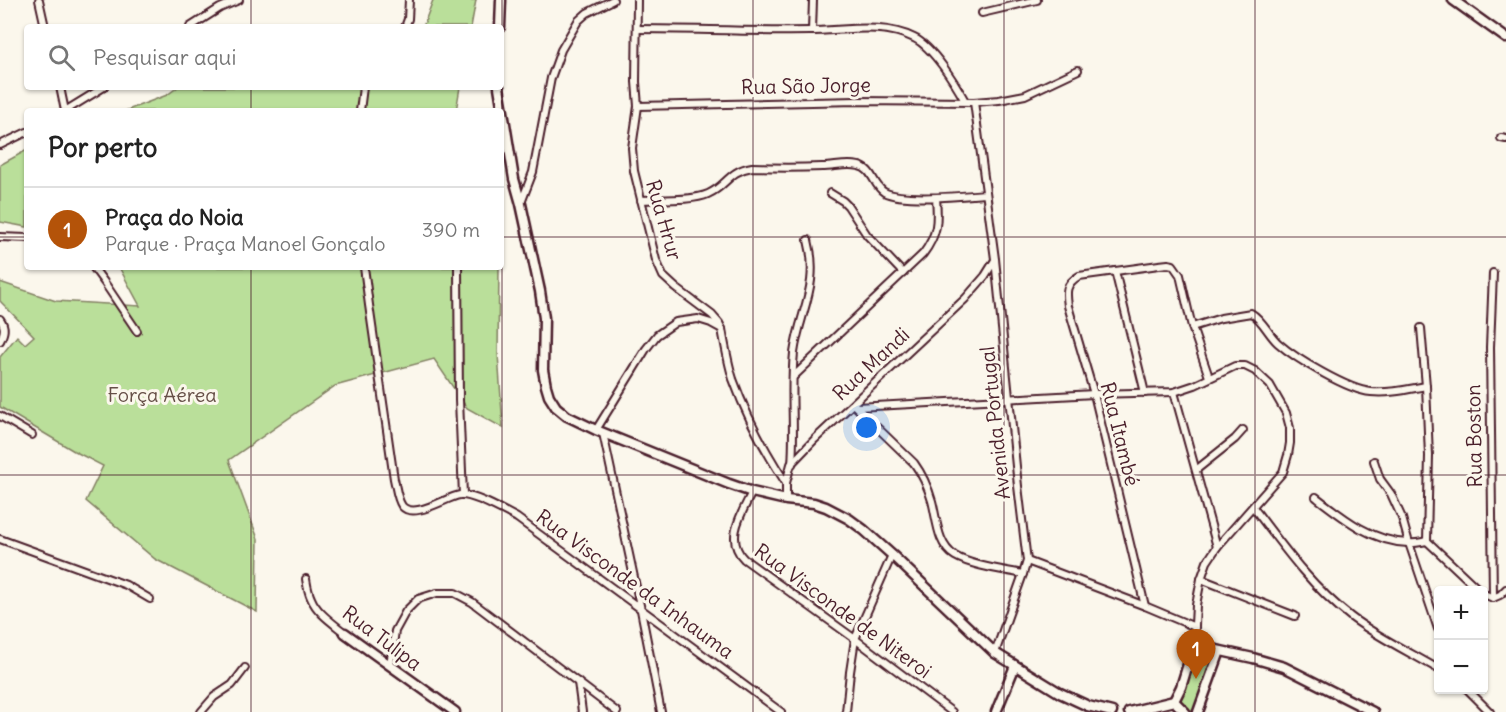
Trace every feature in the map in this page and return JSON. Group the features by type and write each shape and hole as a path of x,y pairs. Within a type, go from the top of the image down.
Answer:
{"main road":[{"path":"500,24 501,0"},
{"path":"1453,0 1506,38"},
{"path":"500,90 502,108"},
{"path":"504,122 514,179 540,291 543,318 543,370 549,396 556,407 567,416 599,432 752,492 786,500 814,503 841,515 864,530 892,555 995,653 1060,693 1088,706 1112,712"},
{"name":"Rua Tulipa","path":"345,633 455,712"},
{"path":"1129,712 1174,701 1181,687 1194,645 1284,667 1373,712"},
{"path":"1198,712 1220,651"},
{"path":"996,712 1015,666"},
{"path":"1174,701 1185,712"}],"street":[{"path":"39,0 44,24"},
{"path":"220,8 222,0"},
{"path":"195,24 220,8 239,0"},
{"path":"406,24 409,0"},
{"path":"521,204 533,172 551,78 561,50 578,21 613,0"},
{"name":"Rua Hrur","path":"637,0 638,106 632,148 634,171 656,260 663,276 712,315 722,329"},
{"path":"812,31 813,0"},
{"path":"982,13 1037,0"},
{"path":"637,29 812,31 862,28 898,31 916,39 934,55 966,101"},
{"name":"Rua São Jorge","path":"638,106 999,100 1024,95 1078,70"},
{"path":"61,90 64,108"},
{"path":"70,108 99,90"},
{"path":"360,108 363,90"},
{"name":"Avenida Portugal","path":"974,102 995,259 1027,561"},
{"path":"0,145 24,133"},
{"path":"641,200 699,197 715,190 733,174 744,168 857,165 868,171 883,191 901,196 936,198 986,194"},
{"path":"830,193 848,206 860,227 903,273"},
{"path":"792,377 923,254 935,233 936,198"},
{"path":"0,237 24,238"},
{"path":"791,464 794,352 811,283 812,255 808,240"},
{"name":"Rua Mandi","path":"786,500 786,483 791,464 964,299 985,276 995,259"},
{"path":"1145,393 1115,271 1168,264 1173,266 1180,275 1192,327 1209,377"},
{"path":"95,270 136,331"},
{"path":"364,270 400,503 406,510 412,511 463,495 459,400 458,270"},
{"name":"Rua Itambé","path":"1115,271 1079,276 1069,284 1067,295 1068,306 1094,394 1145,606"},
{"name":"Rua Boston","path":"1493,273 1490,347 1493,598"},
{"path":"1192,327 1251,312 1276,342 1284,348 1316,369 1358,390 1380,393 1426,386"},
{"path":"0,319 4,333 0,341"},
{"path":"661,712 641,610 599,432 646,349 657,334 676,322 698,319 722,329 732,377 743,405 786,483"},
{"path":"1421,328 1429,456 1427,541 1474,586"},
{"path":"855,405 1094,394 1174,393 1234,366 1245,366 1255,371 1270,385 1286,413 1290,428 1290,443 1283,472 1217,547 1208,562 1201,579 1196,605 1194,645"},
{"path":"1174,393 1217,547"},
{"path":"855,405 914,463 921,473 947,549 966,561 1023,574"},
{"path":"0,416 32,435"},
{"path":"1196,470 1243,430"},
{"path":"1374,461 1380,479 1391,494 1402,518 1434,617"},
{"name":"Rua Visconde de Niteroi","path":"752,492 735,532 734,542 737,553 952,712"},
{"name":"Rua Visconde da Inhauma","path":"463,495 517,518 781,712"},
{"path":"1316,497 1340,517 1365,531 1388,540 1409,543 1427,541"},
{"path":"1253,507 1301,570 1335,603 1353,618 1434,667"},
{"path":"0,539 126,585 150,599"},
{"path":"846,712 855,639 892,555"},
{"path":"995,653 1027,561 1195,627"},
{"name":"Rua Tulipa","path":"306,579 310,598 314,604 345,633"},
{"path":"1201,579 1295,616"},
{"path":"1488,596 1493,598 1506,590"},
{"path":"390,664 395,631 406,611 418,599 437,593 454,593 472,602 617,712"},
{"path":"201,712 214,697 232,685 245,668"},
{"path":"578,682 582,712"},
{"path":"1472,694 1491,712"}],"green space":[{"path":"433,0 476,0 472,24 424,24"},
{"path":"174,90 460,90 456,108 133,108 167,95"},
{"path":"24,152 24,226 0,222 0,165"},
{"name":"Força Aérea","path":"121,270 499,270 498,354 503,428 467,408 434,359 335,386 229,460 258,539 257,612 155,559 86,501 103,466 0,407 0,357 17,336 25,344 34,336 0,301 0,282 56,301 140,306"},
{"path":"1198,652 1214,658 1194,712 1191,712 1178,699"}],"place":[{"name":"Praça do Noia","path":"1196,679"}]}
